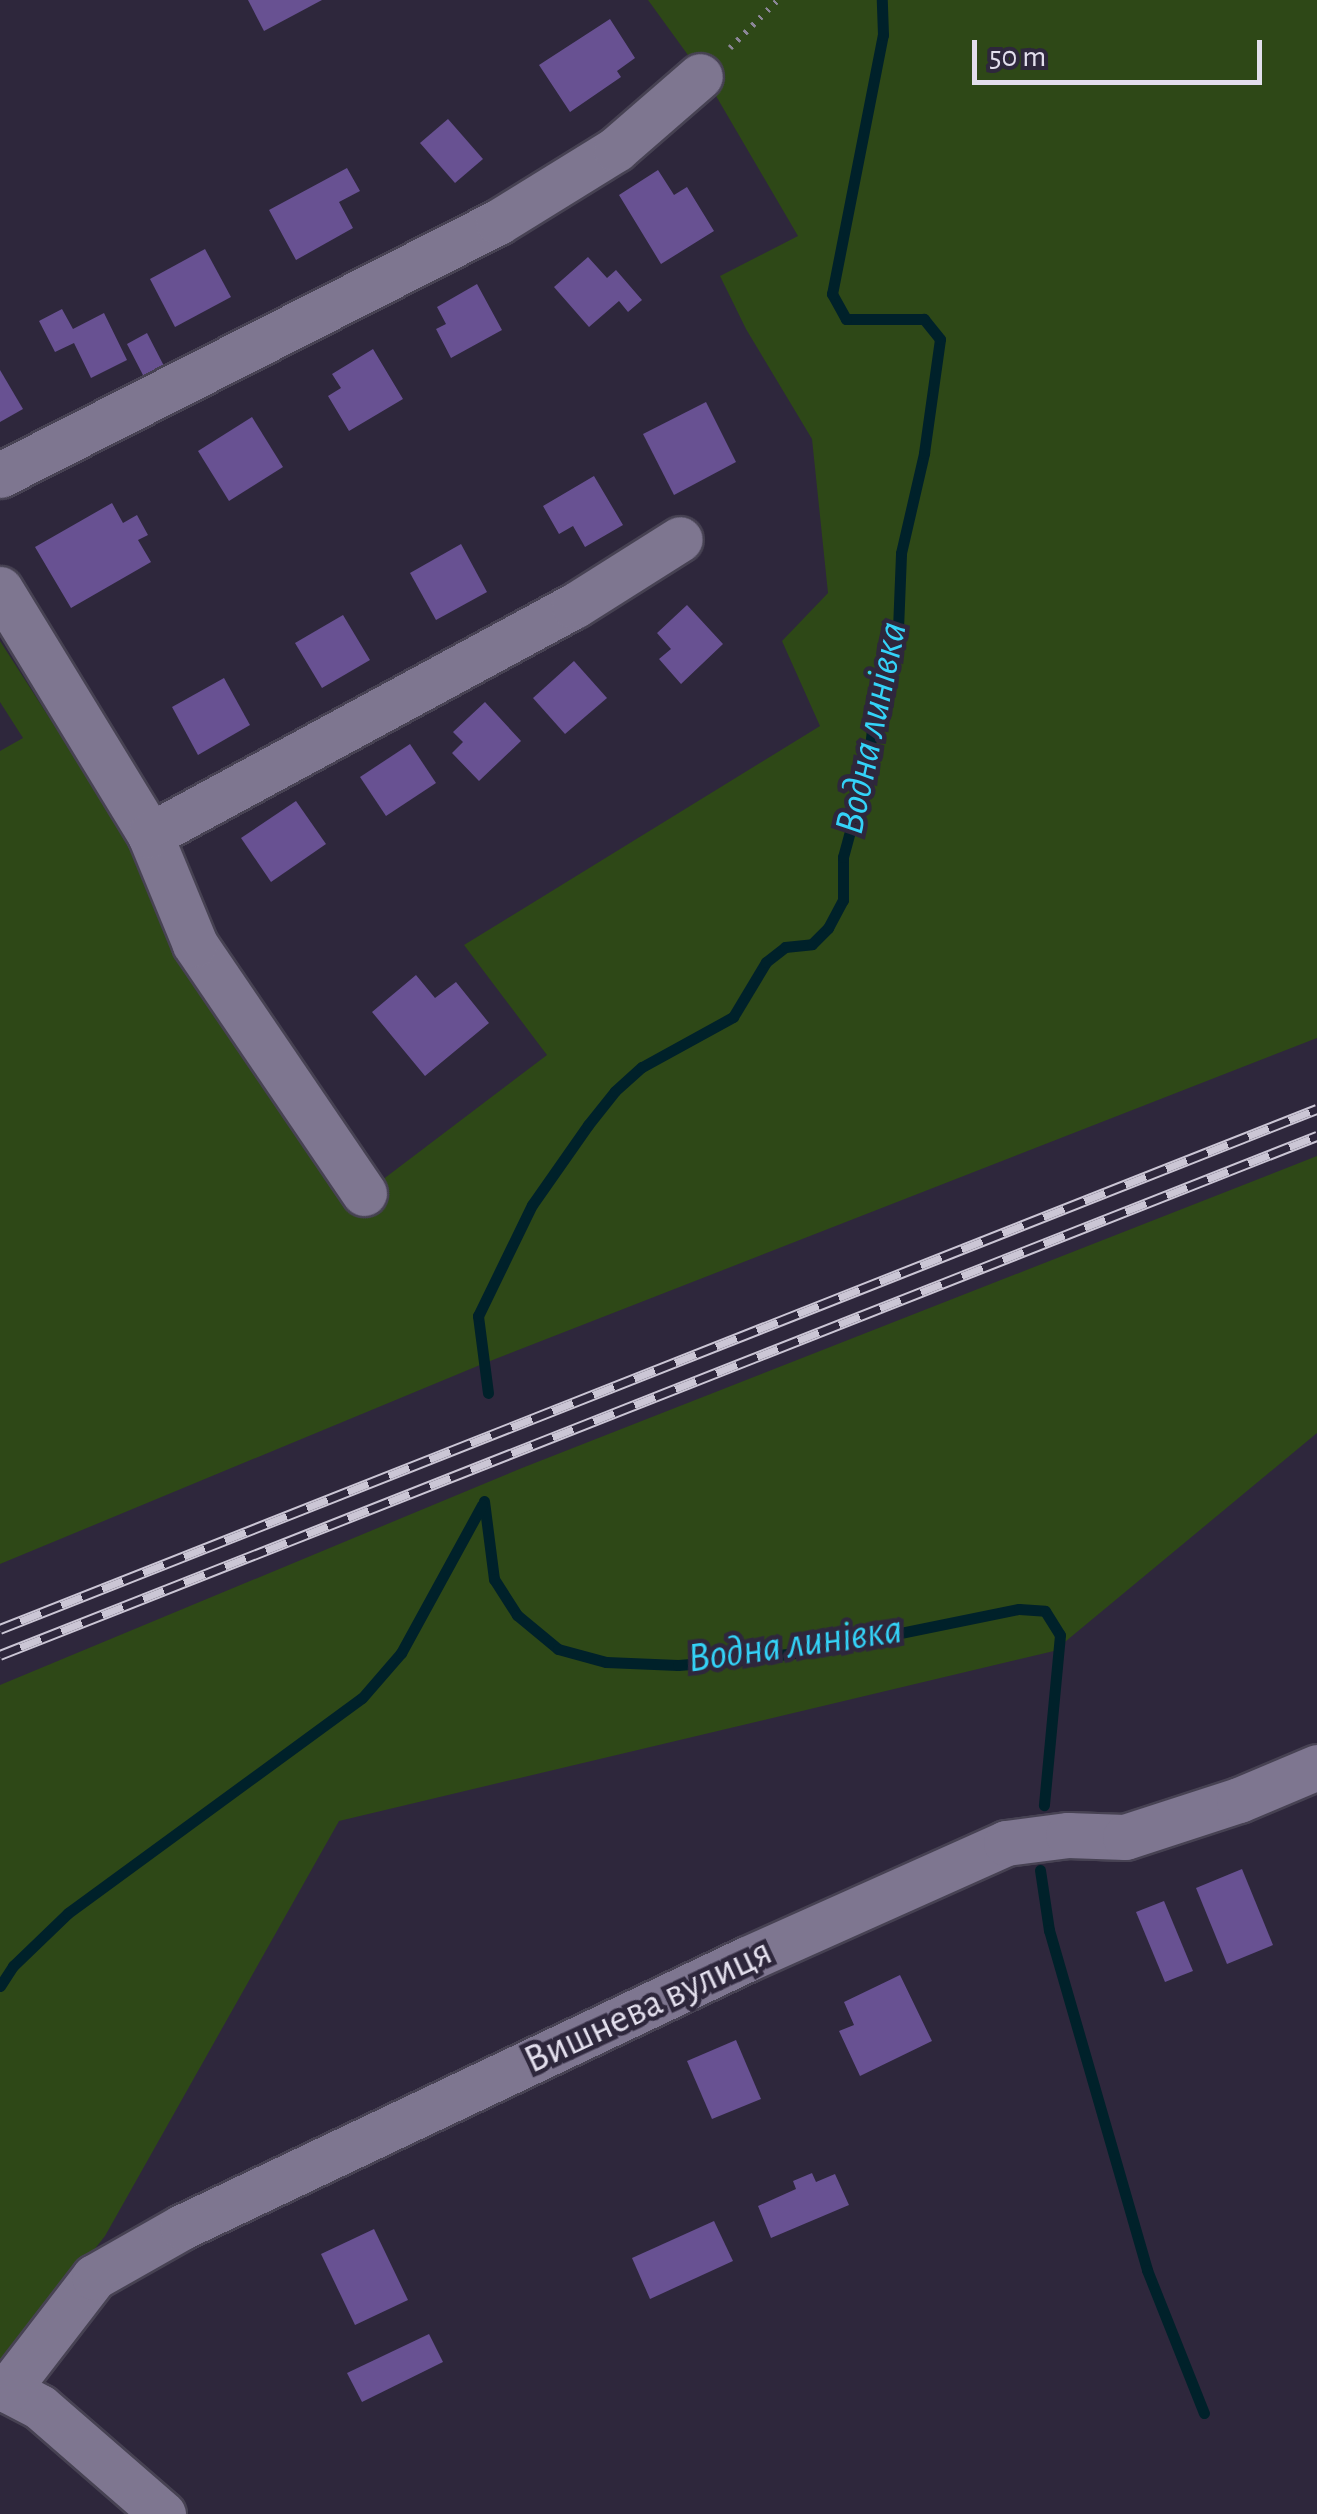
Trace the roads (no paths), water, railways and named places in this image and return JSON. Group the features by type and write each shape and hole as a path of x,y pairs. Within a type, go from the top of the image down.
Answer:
{"street":[{"path":"0,475 498,222 616,149 700,76"},
{"path":"150,835 574,606 680,539"},
{"path":"0,590 150,835 195,944 364,1193"},
{"name":"Вишнева вулиця","path":"12,2377 94,2278 182,2227 747,1959 1006,1843 1068,1834 1125,1838 1239,1800 1317,1767"},
{"path":"12,2377 40,2407 163,2514"}],"waterway":[{"name":"Водна линівка","path":"488,1393 478,1316 532,1205 588,1125 615,1091 642,1067 733,1017 766,962 785,947 812,944 828,928 843,900 843,857 868,765 876,694 898,629 901,553 924,453 940,339 924,319 846,319 832,294 883,35 882,0"},
{"name":"Водна линівка","path":"484,1501 494,1579 517,1615 558,1649 606,1662 678,1665 742,1660 817,1650 1019,1609 1045,1611 1060,1635 1044,1805"},
{"name":"Водна линівка","path":"0,1986 13,1966 68,1913 362,1698 401,1653 482,1505"},
{"path":"1040,1870 1049,1930 1147,2270 1204,2413"}],"railway":[{"path":"0,1629 1317,1109"},
{"path":"0,1655 1317,1136"}]}
